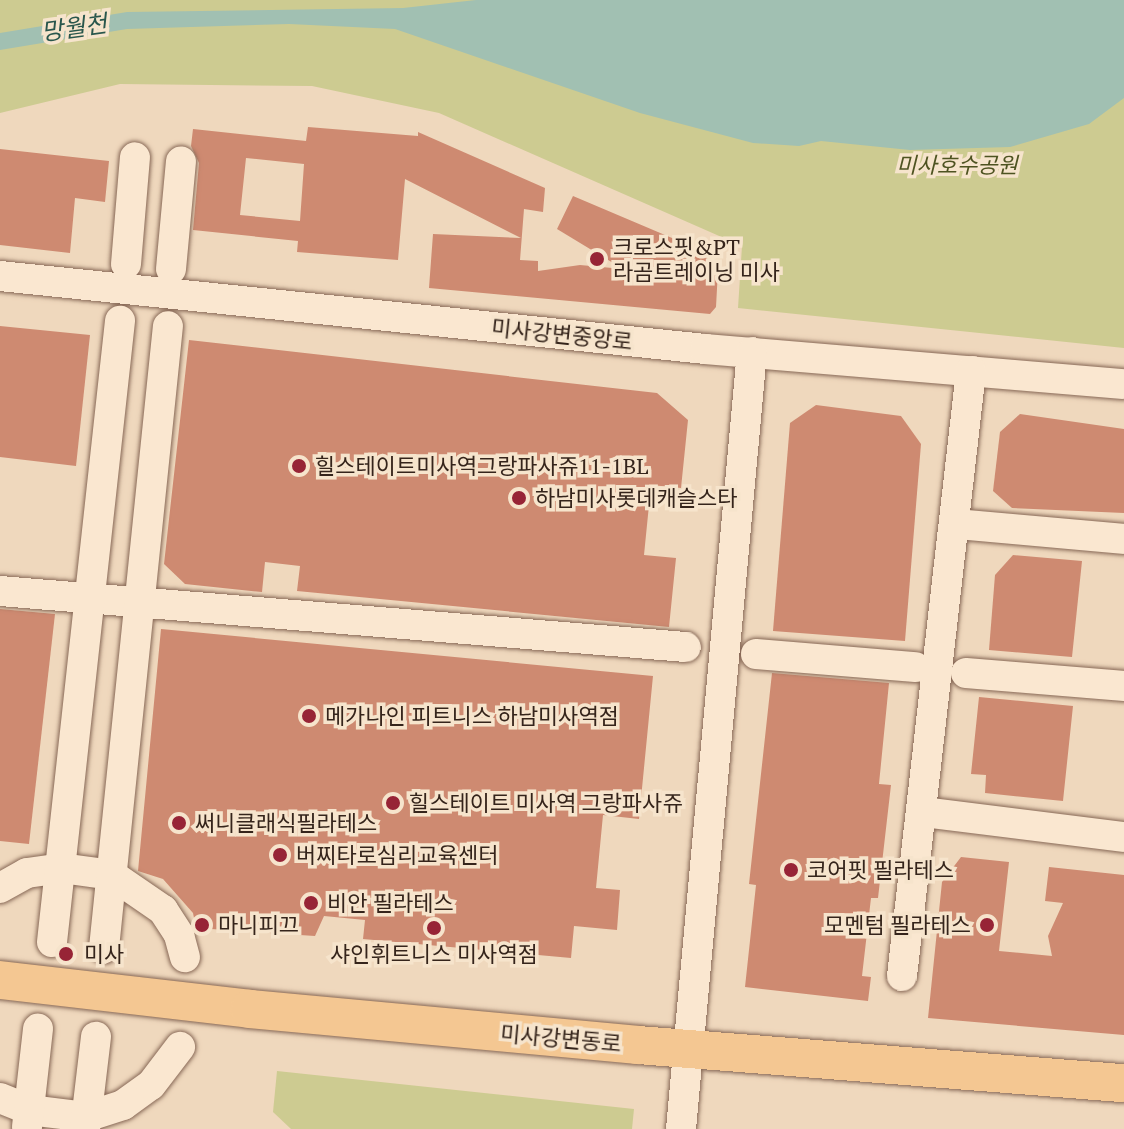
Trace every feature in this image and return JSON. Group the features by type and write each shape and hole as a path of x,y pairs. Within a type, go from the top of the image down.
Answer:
{"main road":[{"name":"미사강변동로","path":"0,980 250,1009 686,1049 1124,1083"}],"street":[{"path":"126,264 135,157"},
{"path":"171,269 181,161"},
{"name":"미사강변중앙로","path":"0,276 752,352 1124,384"},
{"path":"52,942 120,321"},
{"path":"104,948 168,326"},
{"path":"681,1129 752,352"},
{"path":"902,976 956,524 971,371"},
{"path":"956,524 1124,539"},
{"path":"0,591 686,647"},
{"path":"756,654 915,667"},
{"path":"966,673 1124,686"},
{"path":"923,812 1124,837"},
{"path":"0,888 27,873 61,868 112,875 163,910 179,935 185,957"},
{"path":"28,1120 38,1029"},
{"path":"86,1123 96,1037"},
{"path":"0,1098 28,1120 86,1123 123,1105 151,1085 180,1047"}],"green space":[{"name":"미사호수공원","path":"0,0 1124,0 1124,348 738,308 742,246 439,113 312,86 120,84 0,113"},
{"path":"277,1071 634,1109 632,1129 291,1129 273,1112"}],"water":[{"name":"망월천","path":"476,0 1124,0 1124,98 1089,124 1010,147 910,150 821,141 799,146 753,143 640,113 395,29 289,24 127,29 0,50 0,33 127,12 403,8"}],"building":[{"path":"308,127 418,136 418,132 545,188 543,212 524,209 520,260 538,261 538,271 580,265 623,269 557,229 573,196 698,249 718,270 716,307 710,314 429,288 433,234 521,238 405,179 398,260 297,252 298,241 193,230 199,163 191,146 193,129 306,141","holes":["246,158 304,164 300,221 240,215"]},
{"path":"0,149 109,161 105,202 75,198 70,253 0,245"},
{"path":"0,326 90,335 76,466 0,457"},
{"path":"189,340 657,393 688,420 681,488 651,485 644,555 676,558 669,627 297,591 300,566 265,562 262,592 185,584 164,564"},
{"path":"816,405 901,416 921,444 905,641 773,631 790,423"},
{"path":"1020,414 1124,429 1124,513 1012,508 993,491 1000,432"},
{"path":"1013,555 1082,561 1072,657 989,650 995,575"},
{"path":"0,609 55,614 29,844 0,841"},
{"name":"힐스테이트 미사역 그랑파사쥬","path":"161,629 653,676 639,819 603,815 596,888 620,890 617,930 574,926 571,958 363,939 365,920 324,916 315,936 196,928 193,913 163,879 138,871"},
{"path":"772,673 889,683 879,784 891,785 878,898 871,898 862,976 871,977 868,1001 745,987 756,885 749,884"},
{"path":"979,697 1073,706 1063,801 985,793 986,775 971,774"},
{"path":"961,857 1009,862 999,951 1052,956 1048,936 1063,903 1045,901 1049,867 1124,875 1124,1035 928,1018 942,882"}],"place":[{"name":"크로스핏&PT 라곰트레이닝 미사","path":"597,259"},
{"name":"힐스테이트미사역그랑파사쥬11-1BL","path":"299,466"},
{"name":"하남미사롯데캐슬스타","path":"519,498"},
{"name":"메가나인 피트니스 하남미사역점","path":"309,716"},
{"name":"힐스테이트 미사역 그랑파사쥬","path":"393,803"},
{"name":"써니클래식필라테스","path":"179,823"},
{"name":"버찌타로심리교육센터","path":"280,855"},
{"name":"코어핏 필라테스","path":"791,870"},
{"name":"비안 필라테스","path":"311,903"},
{"name":"마니피끄","path":"202,925"},
{"name":"모멘텀 필라테스","path":"987,925"},
{"name":"샤인휘트니스 미사역점","path":"434,928"},
{"name":"미사","path":"66,954"}]}
